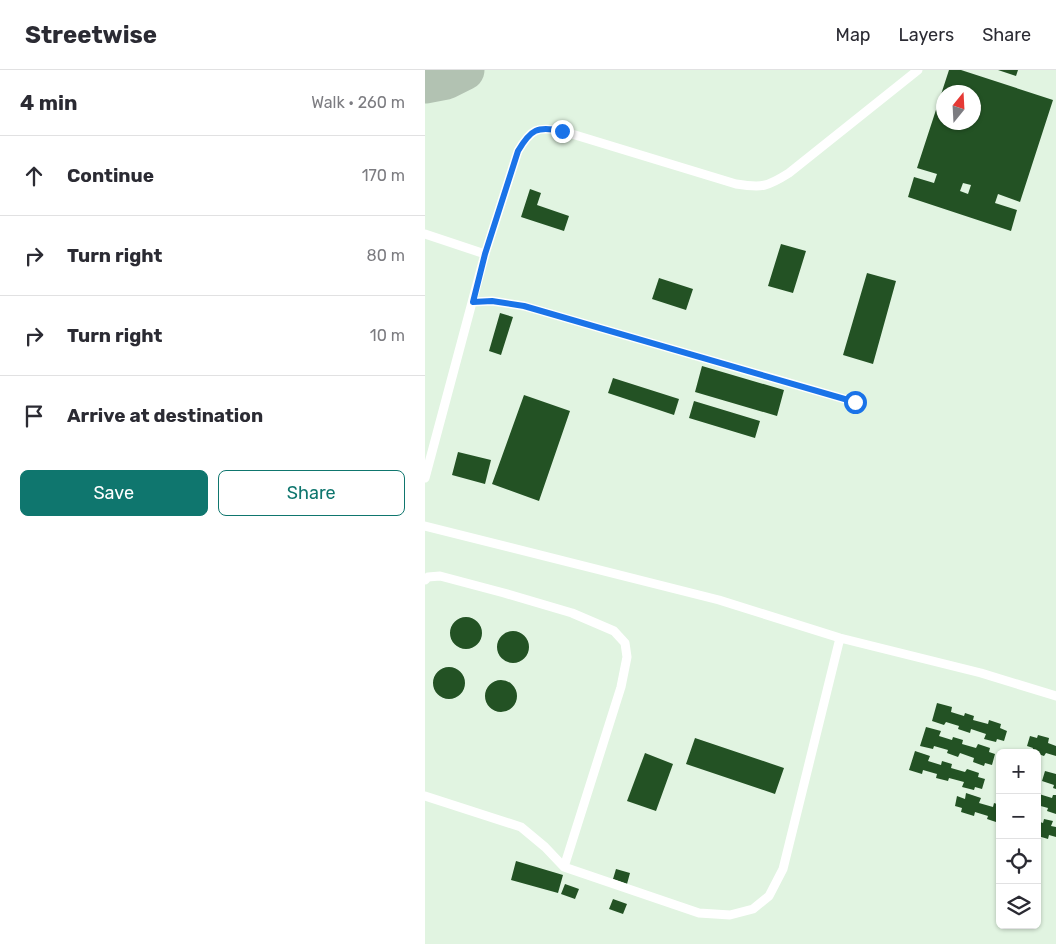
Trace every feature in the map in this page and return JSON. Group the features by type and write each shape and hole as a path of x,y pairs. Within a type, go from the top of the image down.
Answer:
{"lane":[{"path":"425,478 485,254 518,151 525,139 534,131 546,128 562,131 736,184 757,187 773,183 789,173 918,70"},
{"path":"425,234 485,254"},
{"path":"473,302 492,301 524,306 855,402"},
{"path":"425,526 719,600 840,638 981,673 1056,696"},
{"path":"425,580 429,577 440,576 572,613 615,631 625,643 627,657 621,687 564,868"},
{"path":"425,796 521,827 545,847 564,868 699,913 730,916 753,909 769,896 783,869 840,638"}],"building":[{"path":"949,70 961,70 1053,100 1020,202 998,194 995,203 1017,210 1011,231 908,197 914,177 934,183 937,174 917,168 936,110 936,130 981,130 981,85 944,85","holes":["963,183 971,185 968,194 960,191"]},
{"path":"998,70 1018,70 1016,76"},
{"path":"530,189 541,193 537,205 569,216 564,231 521,217"},
{"path":"781,244 806,251 793,293 768,286"},
{"path":"867,273 896,281 873,364 843,355"},
{"path":"659,278 693,289 686,310 652,299"},
{"path":"500,313 513,317 501,355 489,351"},
{"path":"702,366 784,390 777,416 695,392"},
{"path":"613,378 679,399 674,415 608,393"},
{"path":"524,395 570,411 539,501 492,484"},
{"path":"694,401 760,421 755,438 689,418"},
{"path":"458,452 491,460 485,484 452,475"},
{"path":"466,617 478,621 482,633 478,645 466,649 454,645 450,633 454,621"},
{"path":"513,631 525,635 529,647 525,659 513,663 501,659 497,647 501,635"},
{"path":"449,667 461,671 465,683 461,695 449,699 437,695 433,683 437,671"},
{"path":"501,680 513,684 517,696 513,708 501,712 489,708 485,696 489,684"},
{"path":"937,703 952,707 951,712 964,716 965,713 974,716 973,720 988,724 989,720 1001,724 1000,728 1007,731 1004,741 997,739 996,742 984,739 986,734 971,729 970,733 958,729 959,726 946,722 944,725 932,721"},
{"path":"926,727 941,731 939,736 952,740 953,737 963,740 962,744 976,748 978,744 990,748 989,752 995,754 992,765 985,763 984,766 973,762 974,758 960,753 958,757 947,753 948,750 934,746 933,749 920,746"},
{"path":"1038,735 1049,738 1048,743 1056,746 1056,756 1046,753 1044,756 1041,755 1041,749 1033,749 1027,746 1030,736 1037,738"},
{"path":"695,738 784,768 775,794 686,764"},
{"path":"915,751 930,756 928,761 941,765 942,761 952,764 951,768 965,772 967,769 979,773 978,777 985,779 982,789 975,787 974,790 962,787 964,782 949,778 948,781 936,778 937,774 923,770 922,774 909,770"},
{"path":"645,753 673,764 656,811 627,801"},
{"path":"1045,771 1056,774 1056,789 1053,788 1054,785 1042,781"},
{"path":"966,793 981,798 979,803 993,807 994,803 996,804 996,822 987,819 988,816 975,812 974,816 961,812 962,808 955,806 957,796 965,799"},
{"path":"1041,795 1052,798 1053,795 1056,795 1056,814 1047,811 1048,808 1041,806"},
{"path":"1044,819 1053,821 1051,826 1056,827 1056,837 1049,835 1048,839 1041,837 1041,822 1043,823"},
{"path":"516,861 563,875 558,893 511,880"},
{"path":"616,869 630,873 627,884 613,879"},
{"path":"565,884 579,889 575,899 561,894"},
{"path":"613,899 627,904 623,914 609,909"}],"taxiway":[{"path":"425,83 446,79 464,70"}],"route":[{"path":"562,131 546,128 534,131 525,139 518,151 485,254 473,302 492,301 524,306 855,402"}]}
